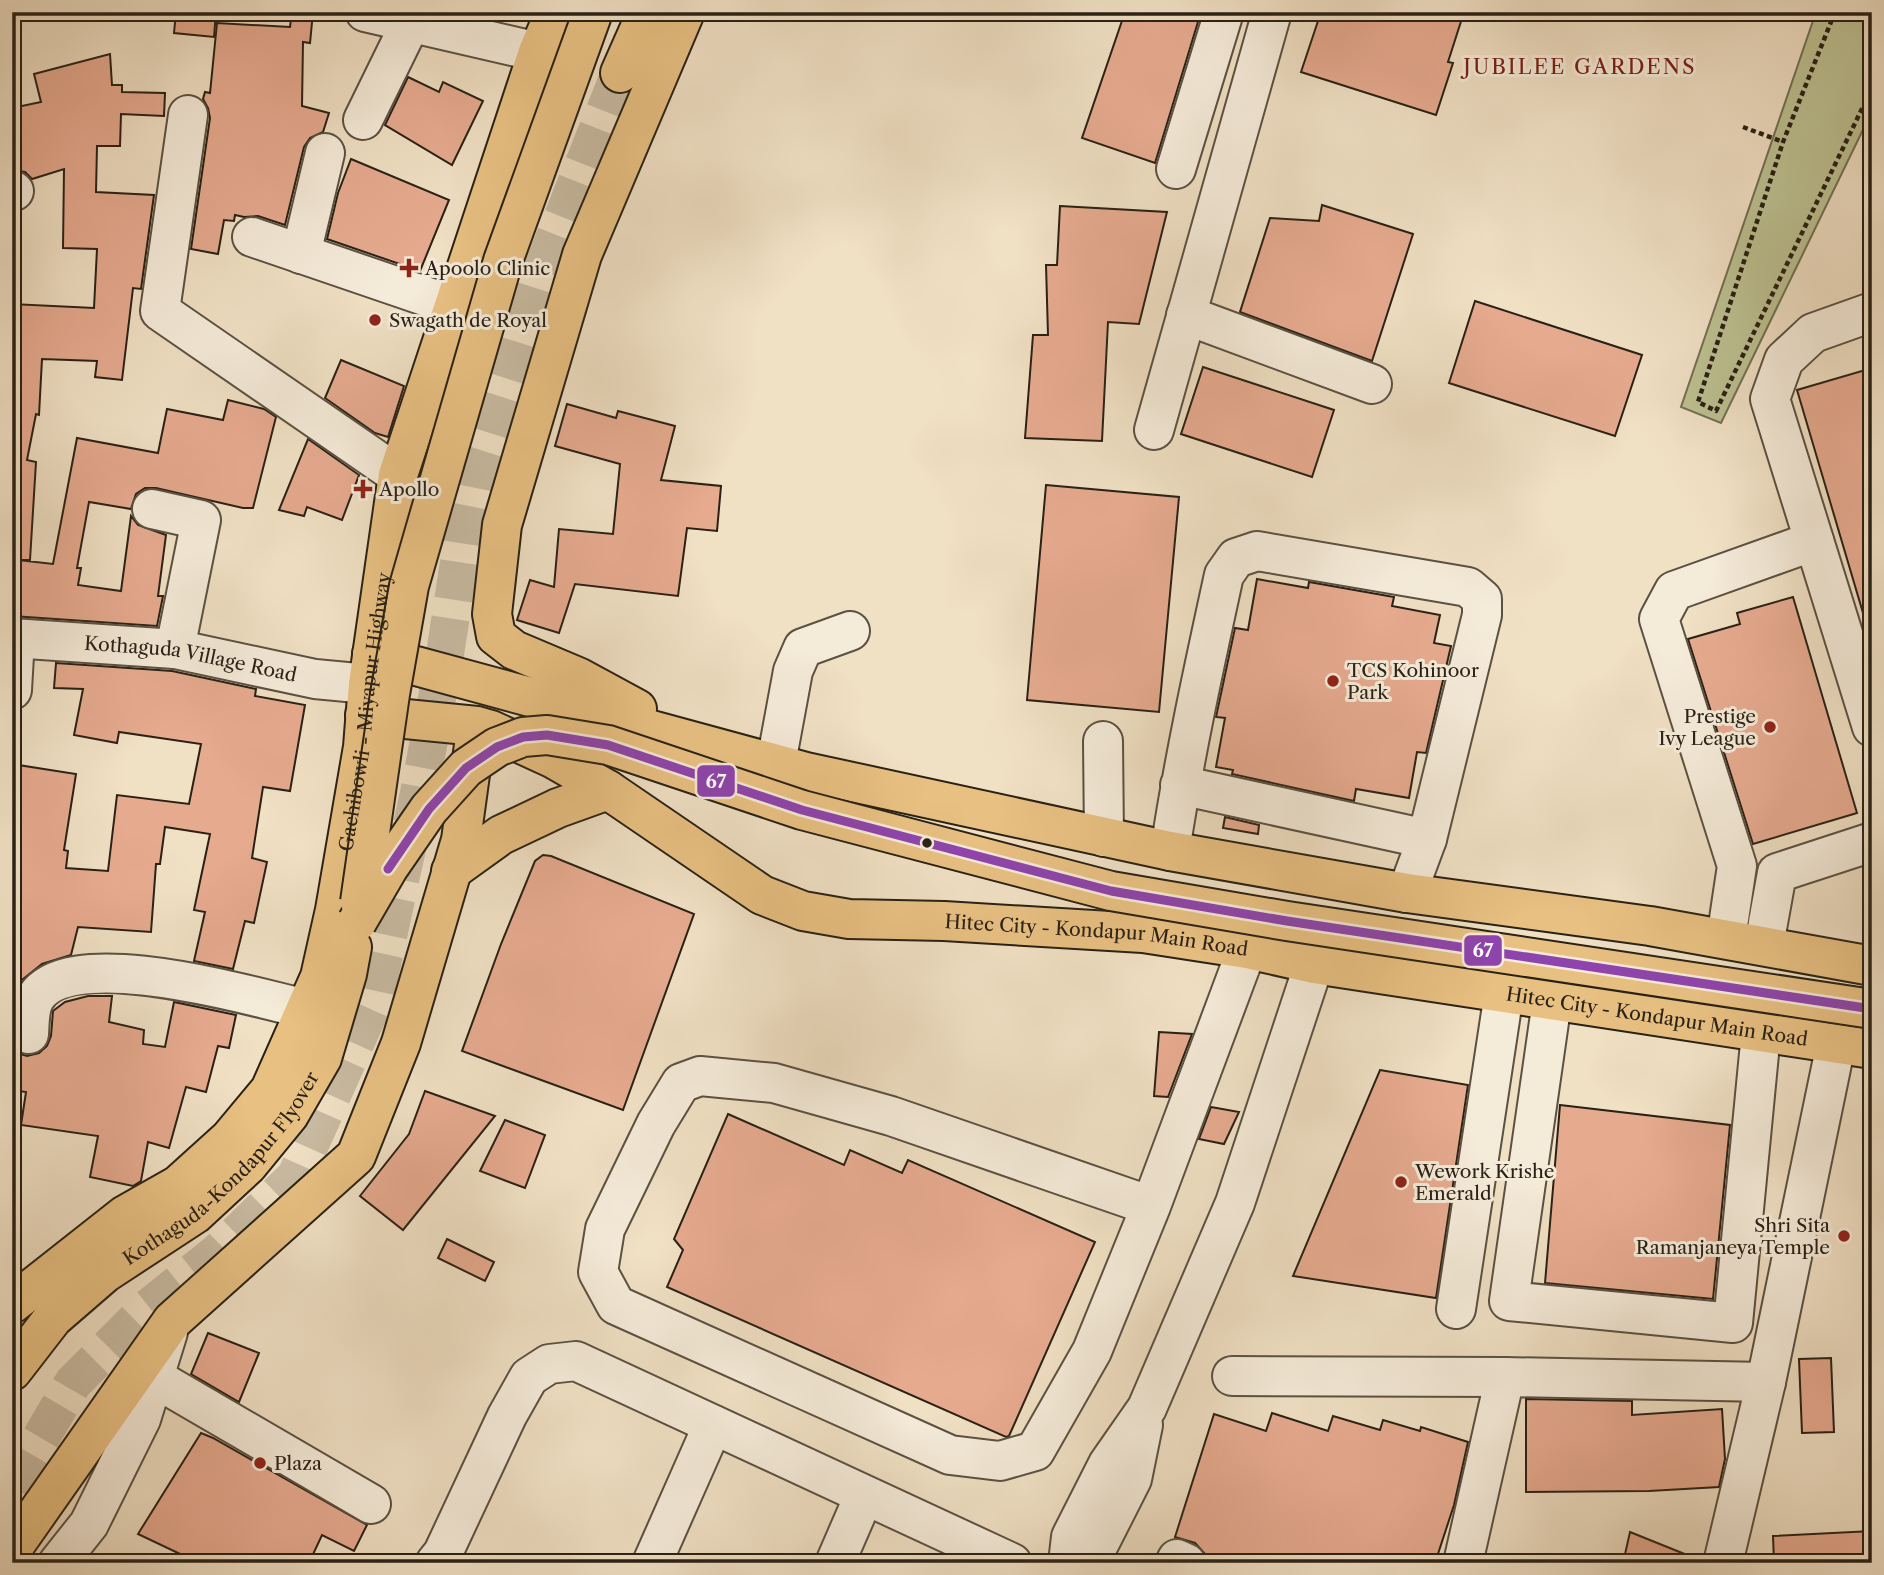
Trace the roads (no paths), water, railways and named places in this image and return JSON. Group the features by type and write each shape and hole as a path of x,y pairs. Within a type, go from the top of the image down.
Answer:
{"main road":[{"name":"Gachibowli - Miyapur Highway","path":"12,1304 125,1215 178,1185 230,1138 270,1090 320,977 335,910 363,747 368,684 398,475 538,52 555,12"},
{"name":"Kothaguda-Kondapur Flyover","path":"12,1371 54,1318 104,1273 195,1214 248,1165 289,1115 322,1058 347,974 357,922 390,694 409,586 503,261 593,12"},
{"path":"620,73 647,12"},
{"path":"685,12 582,255 502,525 492,614 496,636 513,650 578,677 692,739"},
{"path":"368,684 486,685 806,772 1170,851 1407,893 1624,922 1747,931 1872,965"},
{"name":"Hitec City - Kondapur Main Road","path":"368,684 491,730 554,759 608,790 762,895 803,911 849,919 944,921 1143,933 1247,949 1314,964 1854,1047"},
{"path":"12,1549 172,1321 356,1156 401,1043 461,840 477,726 486,685"},
{"name":"Kothaguda-Kondapur Flyover","path":"357,922 389,867 429,809 466,768 497,747 523,737 547,735 608,745 802,810 1111,891 1287,921 1872,1009"},
{"path":"451,871 501,835 558,808 608,790"}],"street":[{"path":"365,12 538,52"},
{"path":"1176,169 1224,12"},
{"path":"1154,430 1186,315 1261,15"},
{"path":"363,120 411,22"},
{"path":"188,115 160,311 398,475"},
{"path":"301,254 325,153"},
{"path":"252,237 454,306"},
{"path":"1872,312 1813,333 1784,360 1770,399 1814,541 1858,638 1872,727"},
{"path":"1186,315 1372,384"},
{"path":"152,509 201,520 175,649"},
{"path":"1747,931 1737,866 1659,619 1674,591 1814,541"},
{"path":"1170,851 1180,785 1224,575 1236,558 1257,551 1468,587 1482,600 1482,615 1427,839 1407,893"},
{"path":"776,763 793,671 803,648 850,631"},
{"path":"12,690 14,638"},
{"name":"Kothaguda Village Road","path":"14,638 175,649 315,679 368,684"},
{"path":"1103,741 1104,837"},
{"path":"1180,785 1427,839"},
{"path":"1737,866 1777,873 1872,842"},
{"path":"1747,931 1777,873"},
{"path":"1151,1206 891,1116 774,1083 700,1076 681,1083 656,1124 605,1230 598,1272 616,1305 950,1455 1000,1461 1035,1451 1092,1352 1151,1206 1247,949"},
{"path":"1085,1563 1096,1550 1132,1479 1147,1408 1235,1203 1314,964"},
{"path":"29,1034 32,1006 39,992 78,974 112,972 147,975 306,1009"},
{"path":"1456,1309 1504,993"},
{"path":"1552,1001 1509,1301 1732,1323 1761,1032"},
{"path":"1723,1563 1766,1382 1854,1047"},
{"path":"76,1558 89,1524 141,1419 172,1321"},
{"path":"435,1563 443,1553 507,1416 529,1377 549,1364 576,1361 1012,1563"},
{"path":"1232,1376 1766,1382"},
{"path":"153,1377 371,1504"},
{"path":"1463,1563 1505,1377"},
{"path":"1068,1563 1071,1537 1108,1464 1147,1408"},
{"path":"652,1563 713,1425"},
{"path":"835,1563 864,1496"},
{"path":"1175,1563 1177,1559 1186,1563"}],"tunnel":[{"path":"12,1487 73,1383 148,1308 218,1252 296,1176 374,1001 419,793 475,477 538,280 620,73"}],"place":[{"name":"Apoolo Clinic","path":"409,268"},
{"name":"Swagath de Royal","path":"375,320"},
{"name":"Apollo","path":"363,489"},
{"name":"TCS Kohinoor Park","path":"1333,681"},
{"name":"Prestige Ivy League","path":"1770,727"},
{"name":"Wework Krishe Emerald","path":"1401,1182"},
{"name":"Shri Sita Ramanjaneya Temple","path":"1844,1236"},
{"name":"Plaza","path":"260,1463"}],"district":[{"name":"JUBILEE GARDENS","path":"1580,66"}]}
